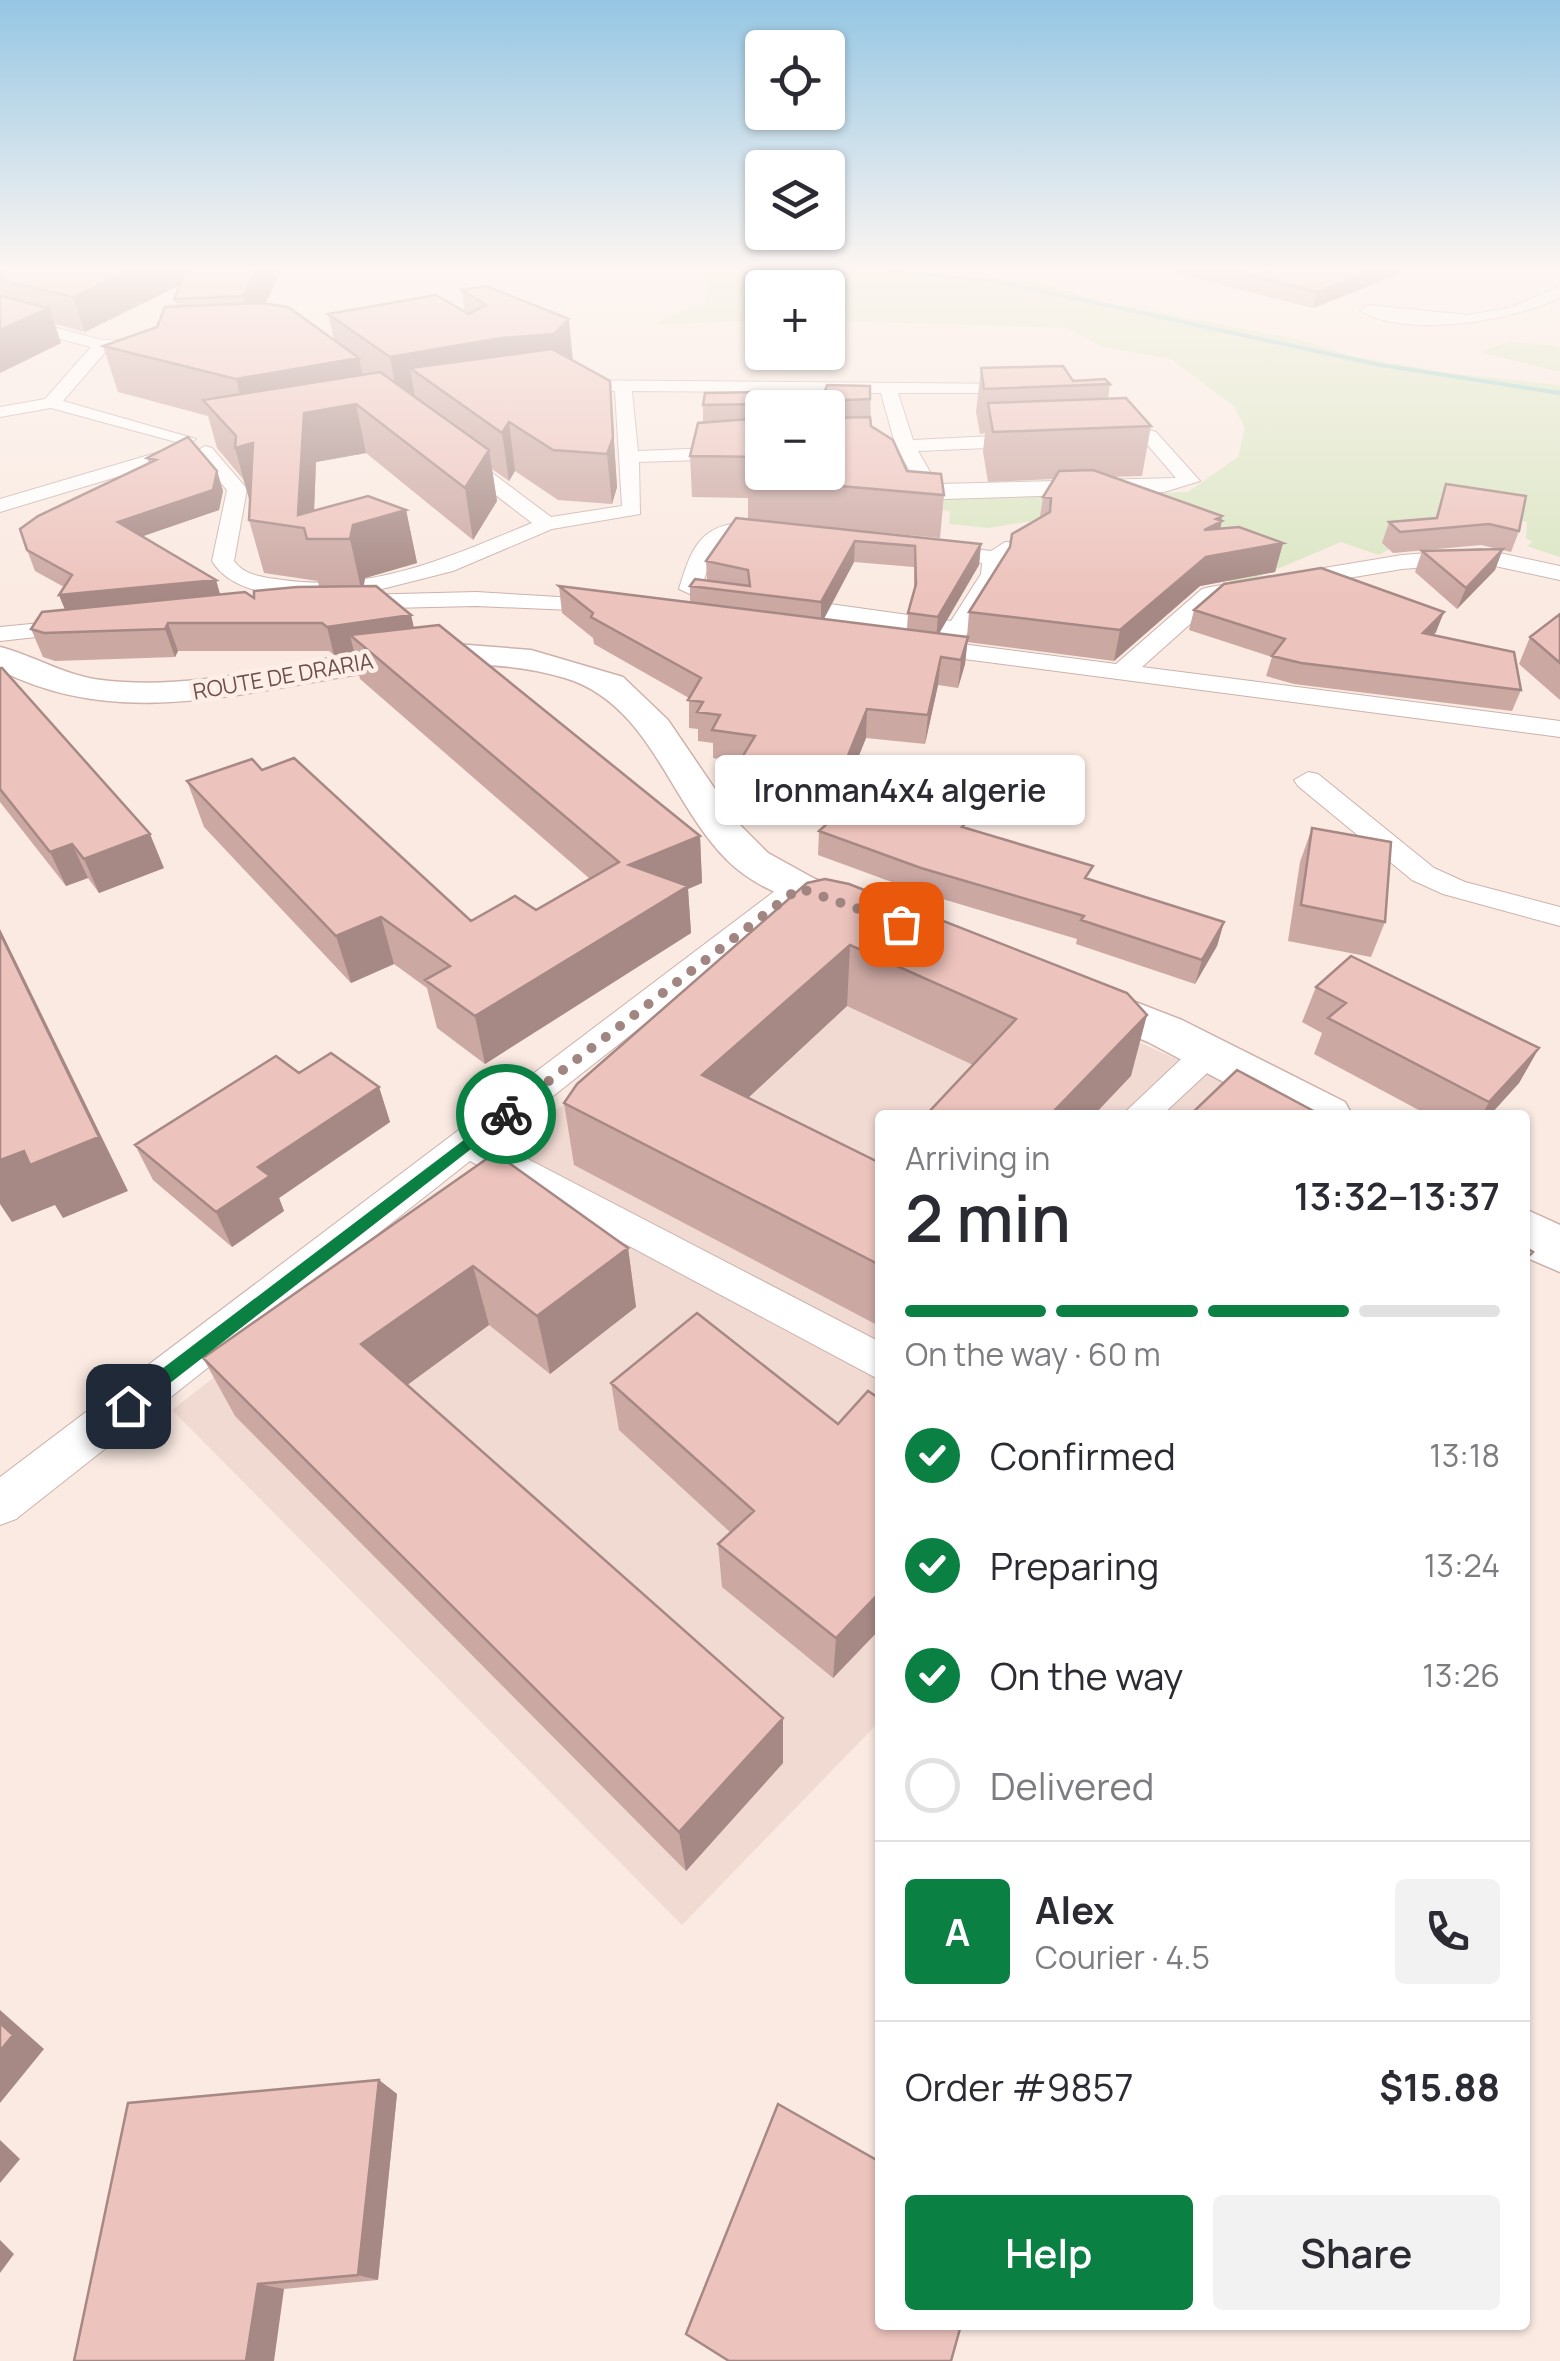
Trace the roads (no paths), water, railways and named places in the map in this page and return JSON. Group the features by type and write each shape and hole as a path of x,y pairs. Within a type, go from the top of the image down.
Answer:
{"main road":[{"name":"ROUTE DE DRARIA","path":"0,657 53,682 136,694 202,693 427,654 508,655 572,669 621,690 653,729 701,804 743,854 799,888 901,924"},
{"path":"1041,978 1208,1053 1317,1110"},
{"path":"1530,1233 1560,1251"}],"street":[{"path":"52,403 75,377"},
{"path":"0,412 52,403 190,448 237,490 223,561 229,571 247,581 315,591 374,587 445,566 547,524 633,510 623,384"},
{"path":"542,386 1048,392"},
{"path":"888,388 905,446 930,488 944,492 1164,486 1190,481 1139,431"},
{"path":"845,448 1055,440"},
{"path":"440,443 547,524"},
{"path":"0,506 190,448"},
{"path":"629,457 745,453"},
{"path":"810,535 732,528 717,533 702,544 690,590 1121,673 1560,729"},
{"path":"906,544 994,558 1037,534"},
{"path":"1121,673 1210,594 1402,562 1481,556 1560,573"},
{"path":"950,639 992,574 994,558"},
{"path":"270,608 476,599 632,610"},
{"path":"688,616 950,639"},
{"path":"0,634 99,624"},
{"path":"1308,780 1423,874 1454,888 1560,917"},
{"path":"0,1504 799,888"},
{"path":"1145,1110 1208,1053"},
{"path":"468,1143 875,1359"}],"waterway":[{"path":"1458,377 1560,393"}],"place":[{"name":"Ironman4x4 algerie","path":"901,924"}]}
